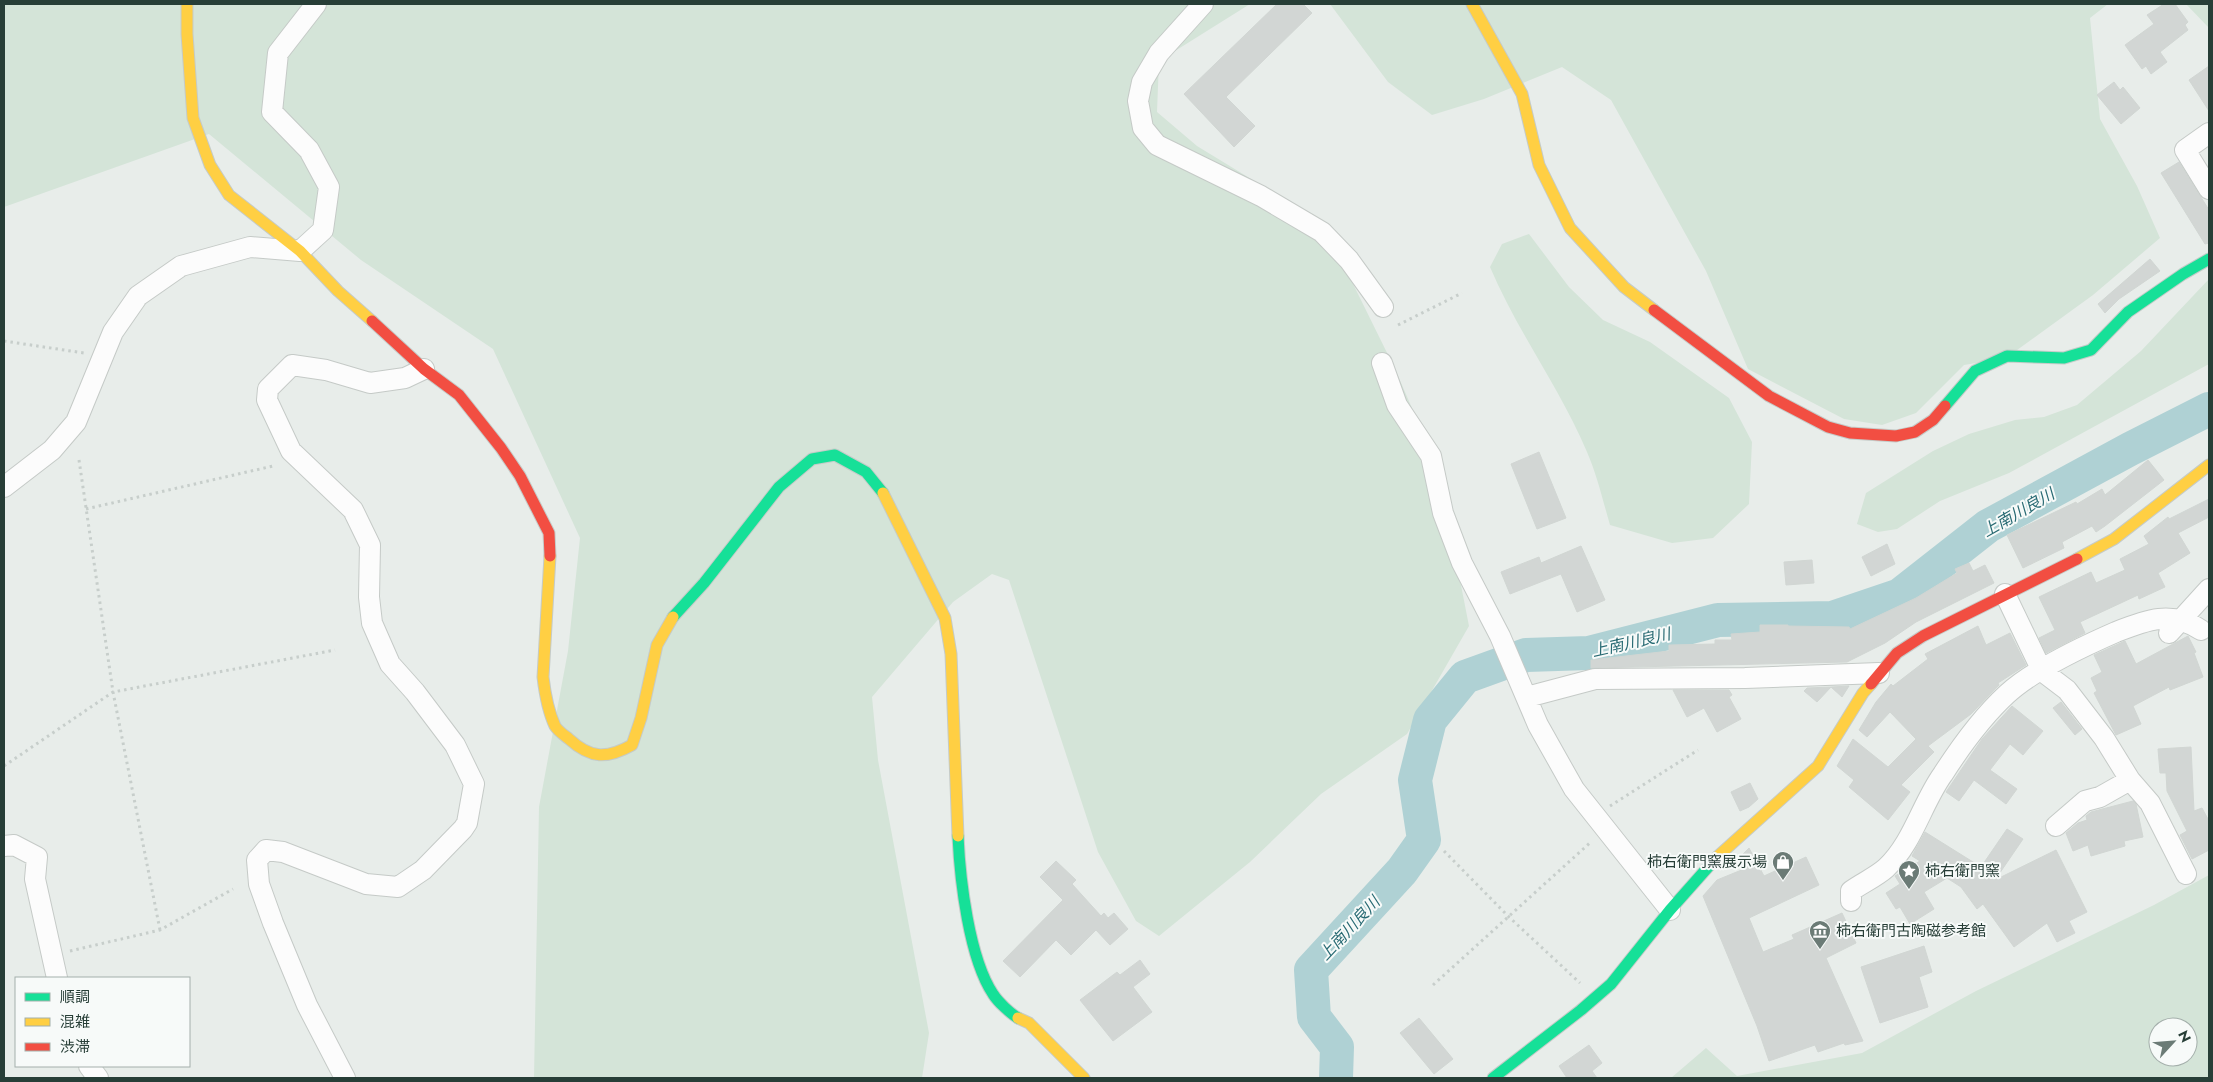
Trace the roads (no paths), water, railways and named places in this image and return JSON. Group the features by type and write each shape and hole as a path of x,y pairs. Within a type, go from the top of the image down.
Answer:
{"street":[{"path":"187,4 187,34 193,118 210,165 229,195 300,251 338,291 424,369 458,396 501,448 520,476 549,533 551,568 543,677 545,696 556,728 581,750 604,756 618,753 632,745 641,718 657,646 676,612 704,583 780,486 812,459 835,455 866,472 884,493 945,618 951,654 960,874 977,961 993,994 1016,1017 1029,1023 1084,1078"},
{"path":"4,488 52,450 76,422 113,332 138,296 181,266 250,247 300,251 323,230 329,187 309,150 272,112 278,53 316,4"},
{"path":"1203,4 1159,53 1142,82 1138,101 1143,128 1157,145 1261,196 1322,232 1350,260 1382,307"},
{"path":"1472,4 1522,94 1539,165 1570,228 1632,292 1769,396 1828,427 1850,433 1896,436 1915,432 1933,420 1975,371 2007,356 2064,358 2091,350 2128,312 2183,274 2209,259"},
{"path":"2209,133 2185,150 2209,189"},
{"path":"1382,363 1398,405 1431,456 1443,513 1462,563 1500,636 1538,725 1574,789 1670,910"},
{"path":"345,1078 307,1005 273,923 259,884 258,860 266,850 283,852 366,884 398,887 423,870 468,823 474,784 456,745 416,692 390,664 372,623 369,597 370,546 353,510 290,451 267,400 268,389 292,366 326,370 370,383 405,378 424,369"},
{"path":"1493,1078 1581,1010 1611,984 1670,910 1715,858 1818,766 1863,693 1897,653 1923,636 2114,539 2209,465"},
{"path":"2175,626 2209,589"},
{"path":"2005,594 2042,671 2067,690 2086,712 2130,780 2150,804 2186,874"},
{"path":"1852,901 1851,891 1886,868 1903,846 1942,775 1990,712 2007,694 2091,643 2140,622 2169,617 2175,626 2202,630"},
{"path":"1527,697 1595,679 1745,678 1879,673"},
{"path":"2056,826 2084,801 2100,797 2130,780"},
{"path":"4,846 14,845 37,856 35,880 57,977"},
{"path":"91,1067 98,1078"}],"waterway":[{"name":"上南川良川","path":"1336,1078 1337,1047 1314,1017 1311,970 1402,871 1424,840 1415,780 1430,720 1465,677 1526,655 1589,653 1718,620 1832,618 1900,595 1988,526 2130,449 2209,409"}],"place":[{"name":"柿右衛門窯展示場","path":"1783,881"},
{"name":"柿右衛門窯","path":"1909,890"},
{"name":"柿右衛門古陶磁参考館","path":"1820,950"}]}
